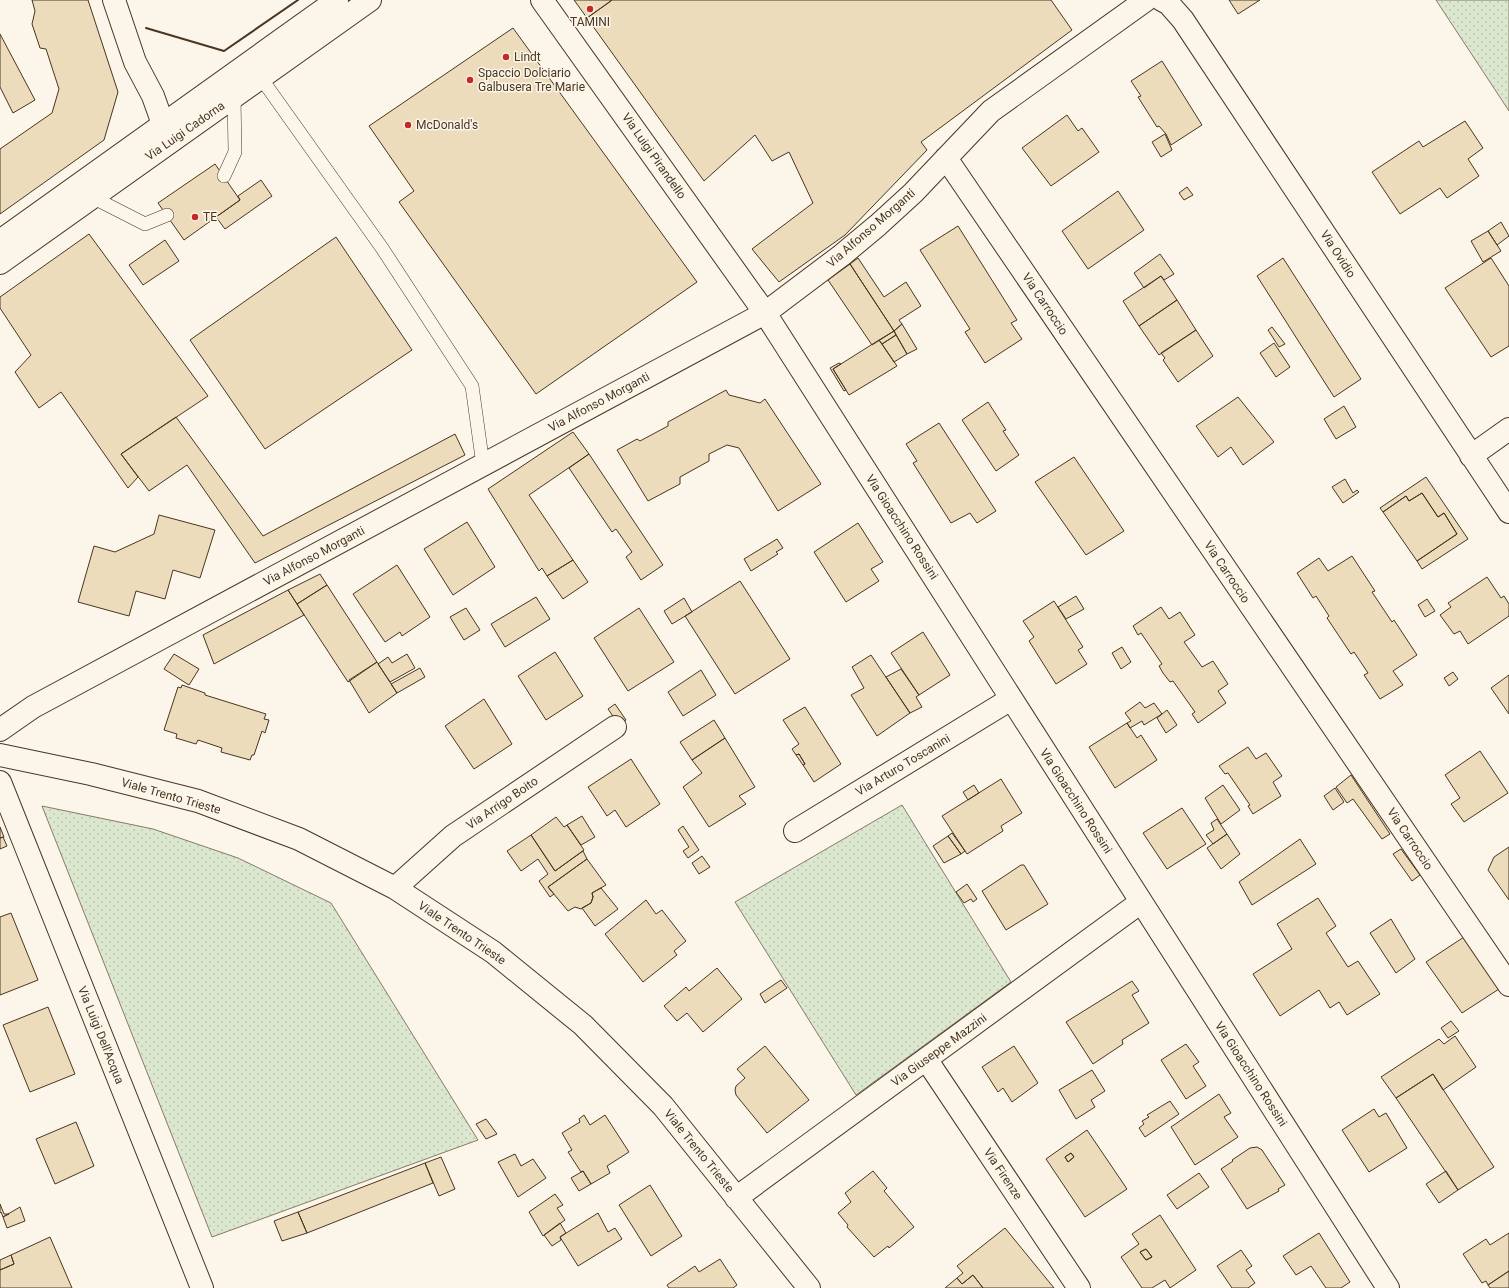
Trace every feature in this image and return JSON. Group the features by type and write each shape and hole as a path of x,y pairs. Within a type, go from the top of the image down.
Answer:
{"street":[{"path":"114,0 135,62 153,96 163,124"},
{"name":"Via Luigi Cadorna","path":"0,241 337,0"},
{"name":"Via Luigi Cadorna","path":"0,263 370,0"},
{"name":"Via Luigi Pirandello","path":"542,0 765,313"},
{"name":"Via Alfonso Morganti","path":"0,730 33,707 765,313 861,240 907,198 995,108 1146,0"},
{"name":"Via Ovidio","path":"1162,0 1169,4 1184,20 1509,512"},
{"name":"Via Carroccio","path":"946,158 1509,985"},
{"name":"Via Gioacchino Rossini","path":"765,313 1388,1288"},
{"path":"1471,456 1509,429"},
{"name":"Via Arturo Toscanini","path":"795,831 1012,699"},
{"name":"Via Arrigo Boito","path":"396,888 453,836 615,727"},
{"name":"Viale Trento Trieste","path":"0,755 91,774 198,801 299,839 396,888 493,952 584,1025 662,1106 809,1288"},
{"name":"Via Luigi Dell'Acqua","path":"0,782 202,1288"},
{"name":"Via Giuseppe Mazzini","path":"736,1198 1141,902"},
{"name":"Via Firenze","path":"926,1059 1079,1288"}],"lane":[{"path":"261,78 382,248 472,386 483,465"},
{"path":"224,176 235,152 234,97"},
{"path":"92,197 145,224 167,215"}],"green space":[{"path":"1436,0 1509,0 1509,111"},
{"path":"902,805 1011,982 856,1095 735,902"},
{"path":"42,806 153,829 238,858 331,903 478,1140 212,1237"}],"building":[{"path":"32,0 88,0 118,92 104,140 0,214 0,149 52,113 59,89 46,49 40,48 32,24 35,11"},
{"name":"TAMINI","path":"574,0 611,0 611,1 587,18"},
{"path":"612,0 1051,0 1072,30 921,142 927,150 845,235 779,282 752,249 813,203 789,152 772,161 755,135 704,181 587,18"},
{"path":"1229,0 1260,0 1238,14"},
{"path":"513,28 697,282 536,394 399,202 414,191 369,126"},
{"path":"0,34 35,100 13,113 0,87"},
{"path":"1162,61 1202,125 1171,145 1166,134 1159,126 1157,127 1138,97 1141,96 1131,81"},
{"path":"1067,115 1078,131 1082,128 1099,152 1051,186 1022,148"},
{"path":"1465,121 1483,148 1468,159 1479,176 1447,198 1440,188 1400,214 1372,172 1419,141 1423,147"},
{"path":"1165,134 1172,150 1161,157 1152,142"},
{"path":"215,164 240,200 184,240 158,203"},
{"path":"261,180 272,196 225,229 216,217 240,200 238,196"},
{"path":"1187,187 1193,195 1184,200 1179,193"},
{"path":"1118,191 1144,230 1088,269 1062,231"},
{"path":"1501,222 1509,236 1497,245 1488,231"},
{"path":"958,226 1017,320 1011,323 1022,339 985,363 965,332 970,329 920,250"},
{"path":"1488,231 1501,251 1483,262 1471,241"},
{"path":"89,234 208,396 121,454 138,477 128,488 61,392 39,408 15,372 31,355 0,308 0,297"},
{"path":"336,237 412,350 265,449 190,340"},
{"path":"165,240 179,261 143,285 129,265"},
{"path":"1160,254 1174,274 1164,280 1161,276 1144,288 1134,273"},
{"path":"858,258 884,297 906,282 921,306 899,320 902,324 894,331 850,264"},
{"path":"1283,258 1361,379 1334,397 1257,276"},
{"path":"1491,258 1509,286 1509,346 1491,357 1445,288"},
{"path":"850,264 894,331 872,345 828,280"},
{"path":"1161,276 1177,300 1139,326 1123,301"},
{"path":"1177,300 1196,330 1159,355 1139,326"},
{"path":"902,324 917,349 907,354 894,331"},
{"path":"1272,327 1285,344 1279,347 1268,330"},
{"path":"1196,330 1213,356 1178,382 1163,360 1165,358 1161,353"},
{"path":"894,331 896,335 882,344 879,340"},
{"path":"896,335 907,354 894,362 882,344"},
{"path":"879,340 897,366 849,395 833,369"},
{"path":"1274,343 1290,367 1276,377 1260,353"},
{"path":"839,363 841,364 833,369 846,390 844,391 830,368"},
{"path":"726,390 729,395 760,403 765,399 821,484 778,511 739,448 727,445 709,454 709,461 680,477 680,484 648,501 617,450 637,439 640,441 668,426 668,422"},
{"path":"1238,397 1274,442 1243,465 1231,447 1218,457 1196,426"},
{"path":"988,402 1006,430 1003,431 1019,455 996,471 962,420"},
{"path":"1344,406 1356,427 1336,439 1324,419"},
{"path":"176,417 263,536 455,434 465,455 255,563 187,465 149,491 121,454"},
{"path":"939,423 996,511 977,523 970,513 951,523 913,463 917,461 906,444"},
{"path":"573,432 589,454 529,495 573,560 547,576 542,568 539,571 488,489"},
{"path":"589,454 663,565 641,580 626,557 632,552 616,529 612,532 569,468"},
{"path":"1074,457 1124,531 1086,555 1035,482"},
{"path":"1426,477 1468,539 1422,569 1417,561 1457,534 1444,513 1438,517 1422,493 1409,501 1406,496 1383,512 1380,508"},
{"path":"1345,479 1353,493 1357,490 1359,492 1343,503 1332,487"},
{"path":"1422,493 1438,517 1444,513 1457,534 1417,561 1383,512 1406,496 1409,501"},
{"path":"159,515 215,530 200,578 173,570 165,599 136,591 129,616 78,602 94,546 115,552 154,534"},
{"path":"467,522 495,567 453,595 424,549"},
{"path":"858,523 883,562 871,569 879,581 846,602 814,552"},
{"path":"777,539 783,548 776,552 778,554 751,571 744,559"},
{"path":"1352,556 1375,591 1372,592 1392,622 1394,620 1417,655 1393,671 1403,685 1380,699 1364,675 1368,673 1354,652 1351,654 1327,618 1329,616 1316,596 1313,598 1297,573 1319,558 1328,571"},
{"path":"573,560 588,582 563,599 547,576"},
{"path":"397,565 430,617 402,636 400,632 385,642 353,594"},
{"path":"320,574 327,585 297,604 288,590"},
{"path":"1487,577 1501,598 1504,596 1509,604 1509,616 1468,644 1460,631 1454,634 1440,615 1451,607 1448,603"},
{"path":"740,581 790,659 735,694 685,616"},
{"path":"327,585 377,662 348,682 297,604"},
{"path":"288,590 304,615 214,664 203,635"},
{"path":"1076,596 1084,609 1066,619 1058,607"},
{"path":"536,597 550,619 505,647 491,624"},
{"path":"684,598 692,612 672,624 664,611"},
{"path":"1427,599 1435,611 1425,617 1418,605"},
{"path":"1054,601 1083,647 1078,650 1087,664 1056,684 1029,641 1034,637 1023,621"},
{"path":"1161,607 1169,619 1180,612 1195,635 1184,642 1202,667 1213,661 1228,684 1218,691 1226,703 1198,723 1192,714 1195,712 1173,681 1170,682 1163,673 1159,666 1162,664 1141,633 1138,635 1133,626"},
{"path":"466,608 480,630 464,640 450,617"},
{"path":"639,608 674,662 628,691 594,638"},
{"path":"923,632 950,675 919,695 891,653"},
{"path":"1122,647 1131,662 1121,669 1112,653"},
{"path":"555,652 583,696 546,720 518,676"},
{"path":"174,654 199,669 189,685 164,669"},
{"path":"407,654 415,668 390,682 378,664 388,657 392,663"},
{"path":"871,655 910,713 877,736 851,695 864,688 852,667"},
{"path":"377,662 397,693 369,713 349,680"},
{"path":"420,668 425,677 397,693 391,684"},
{"path":"901,669 919,695 916,697 922,707 910,713 886,677"},
{"path":"701,670 716,695 683,716 668,692"},
{"path":"1453,672 1458,679 1449,686 1444,678"},
{"path":"1509,675 1509,714 1491,688"},
{"path":"182,685 205,693 205,695 266,714 264,719 269,720 265,733 262,731 254,755 252,755 250,760 221,752 222,748 198,740 196,744 176,738 177,734 164,730 178,687 181,688"},
{"path":"484,699 512,744 474,769 445,726"},
{"path":"1140,702 1145,708 1154,703 1162,714 1144,725 1142,721 1130,728 1127,723 1131,721 1125,713"},
{"path":"615,704 626,720 619,725 608,709"},
{"path":"805,707 841,764 814,782 803,765 805,764 799,754 796,755 792,749 799,744 783,720"},
{"path":"1167,710 1177,725 1166,733 1157,718"},
{"path":"714,720 725,738 692,760 680,742"},
{"path":"1127,723 1137,738 1141,735 1157,760 1115,788 1089,747"},
{"path":"725,738 755,787 739,796 746,804 709,827 683,787 702,773 692,760"},
{"path":"1248,747 1256,759 1266,753 1282,776 1273,782 1281,796 1253,814 1248,806 1250,805 1228,773 1225,774 1219,766"},
{"path":"1480,751 1508,793 1464,822 1451,804 1460,798 1445,775"},
{"path":"799,754 805,764 803,765 796,755"},
{"path":"631,759 660,804 626,827 615,810 607,816 588,787"},
{"path":"1351,775 1390,834 1382,839 1353,799 1347,803 1336,787"},
{"path":"1001,779 1022,813 1001,826 1003,831 967,854 942,816"},
{"path":"974,785 979,793 968,800 963,792"},
{"path":"1223,785 1240,810 1221,824 1205,798"},
{"path":"1335,788 1344,802 1333,810 1324,796"},
{"path":"1182,808 1206,844 1167,869 1143,833"},
{"path":"582,816 595,837 581,845 567,825"},
{"path":"556,817 564,827 567,825 584,850 555,871 531,835"},
{"path":"1217,819 1227,834 1213,844 1206,835 1214,830 1211,823"},
{"path":"683,826 699,850 688,858 683,851 689,847 678,830"},
{"path":"0,827 4,837 0,838"},
{"path":"952,833 965,851 961,854 948,836"},
{"path":"1227,834 1240,854 1221,869 1207,848"},
{"path":"531,835 555,871 583,851 587,859 548,887 554,894 550,897 539,881 548,874 538,859 521,871 507,851"},
{"path":"948,836 961,854 944,863 933,846"},
{"path":"3,837 7,846 0,849 0,838"},
{"path":"1300,839 1316,864 1252,905 1239,882"},
{"path":"1509,847 1509,900 1488,870 1494,857"},
{"path":"1401,849 1420,875 1412,881 1393,854"},
{"path":"702,856 710,867 699,874 692,863"},
{"path":"587,859 606,885 592,893 593,897 591,903 581,909 575,907 568,911 548,887"},
{"path":"1021,865 1024,865 1048,904 1006,930 982,891"},
{"path":"967,884 977,899 973,902 971,899 964,903 956,892"},
{"path":"601,888 618,909 595,926 582,908 591,903 593,897 592,893"},
{"path":"1318,898 1336,926 1326,933 1346,964 1348,967 1358,961 1380,994 1347,1015 1339,1002 1330,1008 1319,990 1280,1016 1253,974 1292,949 1277,924"},
{"path":"646,900 656,914 662,910 686,941 674,951 677,955 643,982 605,934"},
{"path":"11,913 38,980 0,995 0,917"},
{"path":"1391,919 1415,959 1396,973 1370,933"},
{"path":"1464,937 1499,989 1462,1013 1426,962"},
{"path":"717,968 742,999 703,1032 687,1013 677,1021 664,1006 686,987 689,991"},
{"path":"781,980 787,988 765,1003 760,994"},
{"path":"1132,981 1139,991 1132,995 1149,1023 1122,1040 1123,1044 1093,1064 1066,1022"},
{"path":"48,1007 75,1074 30,1092 3,1025"},
{"path":"1451,1021 1459,1031 1448,1038 1441,1028"},
{"path":"1455,1036 1476,1067 1443,1090 1433,1074 1396,1098 1381,1077 1439,1039 1444,1044"},
{"path":"1186,1044 1199,1062 1193,1066 1206,1086 1186,1099 1161,1060"},
{"path":"765,1046 809,1100 767,1133 736,1095 735,1090 736,1086 745,1078 737,1069"},
{"path":"1014,1046 1038,1083 1012,1102 1003,1088 998,1092 982,1067"},
{"path":"1092,1070 1105,1091 1091,1100 1095,1107 1076,1119 1059,1090"},
{"path":"1433,1074 1494,1167 1458,1190 1396,1098"},
{"path":"1219,1094 1231,1113 1224,1117 1238,1137 1195,1165 1171,1127"},
{"path":"1170,1101 1179,1114 1145,1137 1139,1128 1144,1124 1142,1121 1149,1117 1147,1115"},
{"path":"1374,1109 1379,1117 1386,1113 1407,1148 1369,1172 1342,1130"},
{"path":"584,1115 590,1125 605,1115 629,1152 607,1166 610,1173 591,1184 568,1152 572,1150 562,1133 580,1122 579,1119"},
{"path":"486,1119 497,1134 486,1139 476,1124"},
{"path":"76,1122 94,1166 55,1184 36,1139"},
{"path":"1087,1130 1127,1189 1085,1217 1046,1159","holes":["1071,1153 1074,1157 1068,1162 1065,1157"]},
{"path":"1257,1147 1262,1150 1285,1185 1278,1189 1279,1191 1247,1209 1221,1169 1250,1148"},
{"path":"1071,1153 1074,1157 1068,1162 1065,1157"},
{"path":"515,1154 521,1166 533,1159 546,1178 518,1197 498,1162"},
{"path":"441,1157 455,1189 439,1196 425,1163"},
{"path":"425,1163 433,1183 307,1233 298,1212"},
{"path":"583,1171 591,1184 579,1191 571,1178"},
{"path":"873,1171 887,1188 884,1191 914,1227 889,1248 888,1246 874,1257 847,1227 848,1225 838,1213 851,1202 845,1193"},
{"path":"1446,1171 1458,1190 1439,1203 1426,1184"},
{"path":"1199,1173 1209,1187 1177,1209 1167,1195"},
{"path":"650,1185 682,1236 651,1256 619,1205"},
{"path":"555,1194 563,1205 557,1208 565,1220 543,1236 529,1212"},
{"path":"0,1204 4,1214 9,1214 3,1217 1,1212 0,1213"},
{"path":"20,1207 25,1221 7,1228 3,1217"},
{"path":"298,1212 307,1233 282,1241 274,1221"},
{"path":"598,1213 608,1232 615,1228 622,1239 578,1266 560,1237"},
{"path":"1160,1215 1196,1270 1170,1288 1165,1280 1152,1288 1142,1288 1121,1257 1139,1244 1132,1234","holes":["1146,1249 1152,1257 1146,1260 1140,1252"]},
{"path":"560,1223 566,1233 560,1237 561,1240 552,1246 544,1235"},
{"path":"1005,1228 1054,1288 983,1288 973,1275 962,1284 957,1278 963,1273 957,1266"},
{"path":"1319,1233 1350,1282 1341,1288 1326,1288 1311,1266 1296,1275 1283,1256"},
{"path":"1509,1233 1509,1271 1488,1285 1486,1281 1482,1283 1463,1254 1486,1239 1490,1245"},
{"path":"50,1237 72,1288 0,1288 0,1270 14,1264 11,1255"},
{"path":"1146,1249 1152,1257 1146,1260 1140,1252"},
{"path":"1241,1250 1252,1266 1246,1270 1255,1283 1248,1288 1232,1288 1217,1266"},
{"path":"11,1255 14,1264 0,1270 0,1260"},
{"path":"720,1259 737,1285 733,1288 669,1288 667,1285 695,1266 699,1272"},
{"path":"1509,1271 1509,1288 1490,1288 1488,1285"},
{"path":"973,1275 983,1288 945,1288 957,1278 962,1284"}],"wall":[{"path":"146,28 224,51 298,0"}],"place":[{"name":"TAMINI","path":"590,9"},
{"name":"Lindt","path":"506,57"},
{"name":"Spaccio Dolciario Galbusera Tre Marie","path":"470,80"},
{"name":"McDonald's","path":"408,125"},
{"name":"TE","path":"195,217"}]}
